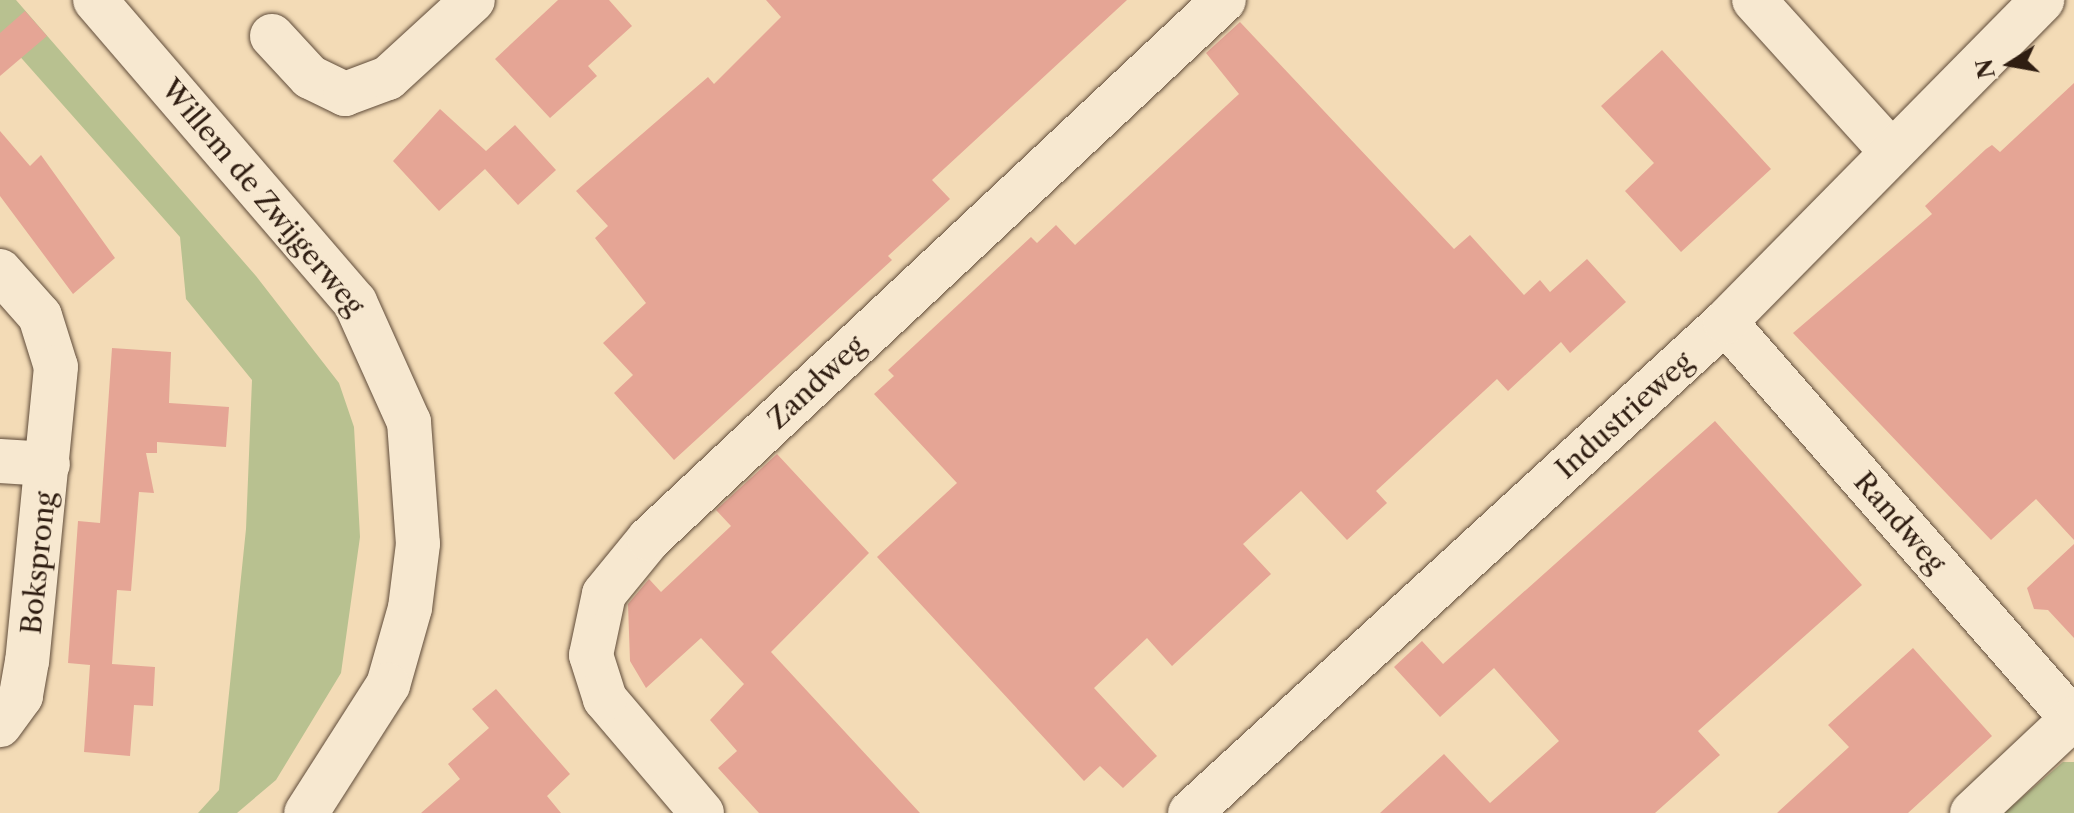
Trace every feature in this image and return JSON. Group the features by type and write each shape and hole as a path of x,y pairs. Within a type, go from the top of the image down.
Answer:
{"street":[{"name":"Willem de Zwijgerweg","path":"95,0 355,302 409,422 418,544 410,608 388,685 306,813"},
{"path":"272,36 310,77 345,94 388,78 473,0"},
{"name":"Zandweg","path":"702,813 605,699 591,655 604,594 649,539 1224,0"},
{"path":"1754,0 1892,152"},
{"name":"Industrieweg","path":"1190,813 1725,322 2042,0"},
{"name":"Boksprong","path":"0,271 40,316 56,367 48,464 14,662 16,707 0,725"},
{"name":"Randweg","path":"1725,322 2073,720"},
{"name":"Boksprong","path":"0,461 48,464"},
{"path":"1972,813 2073,720"}],"green space":[{"path":"0,0 16,0 256,276 339,383 354,427 360,537 341,673 276,780 237,813 198,813 219,790 246,529 252,380 186,299 180,237 0,34"},
{"path":"2063,762 2074,762 2074,813 2004,813"}],"building":[{"path":"558,0 609,0 632,26 588,66 597,76 550,118 495,59"},
{"path":"766,0 1127,0 932,180 950,199 888,256 892,260 674,460 614,393 633,375 603,343 646,303 595,238 608,226 576,191 708,77 714,84 781,17"},
{"path":"25,11 47,36 0,76 0,33"},
{"path":"1240,22 1454,249 1470,235 1524,295 1540,280 1550,292 1587,259 1626,302 1570,353 1561,342 1508,391 1497,379 1376,491 1387,503 1347,540 1301,491 1243,544 1271,574 1172,666 1147,638 1094,688 1157,756 1123,788 1100,766 1084,781 877,557 957,483 874,394 894,376 888,370 1031,237 1037,243 1056,225 1075,245 1239,94 1206,53"},
{"path":"1662,50 1771,169 1681,252 1625,191 1654,163 1601,106"},
{"path":"2074,83 2074,540 2036,499 1991,540 1793,333 1932,214 1925,206 1986,149 1992,145 2000,152"},
{"path":"440,109 486,151 515,125 556,170 518,205 485,169 439,211 393,161"},
{"path":"0,131 30,166 41,155 115,258 73,294 0,196"},
{"path":"112,348 171,352 169,403 229,407 226,447 157,442 157,453 146,453 154,493 139,492 131,591 117,590 112,664 155,667 153,706 134,705 130,756 84,752 90,665 68,663 78,521 100,523"},
{"path":"1715,421 1862,585 1698,731 1720,755 1655,813 1380,813 1444,754 1490,803 1559,741 1494,668 1440,717 1394,667 1422,641 1443,664"},
{"path":"777,454 869,553 771,652 920,813 759,813 718,768 737,751 710,720 744,684 701,638 646,688 630,661 628,604 649,579 661,592 731,526 716,510"},
{"path":"2074,544 2074,638 2048,610 2034,609 2027,588"},
{"path":"1913,648 1992,736 1908,813 1777,813 1849,747 1828,725"},
{"path":"496,689 570,774 547,796 561,813 421,813 460,779 448,764 489,728 472,709"}]}
